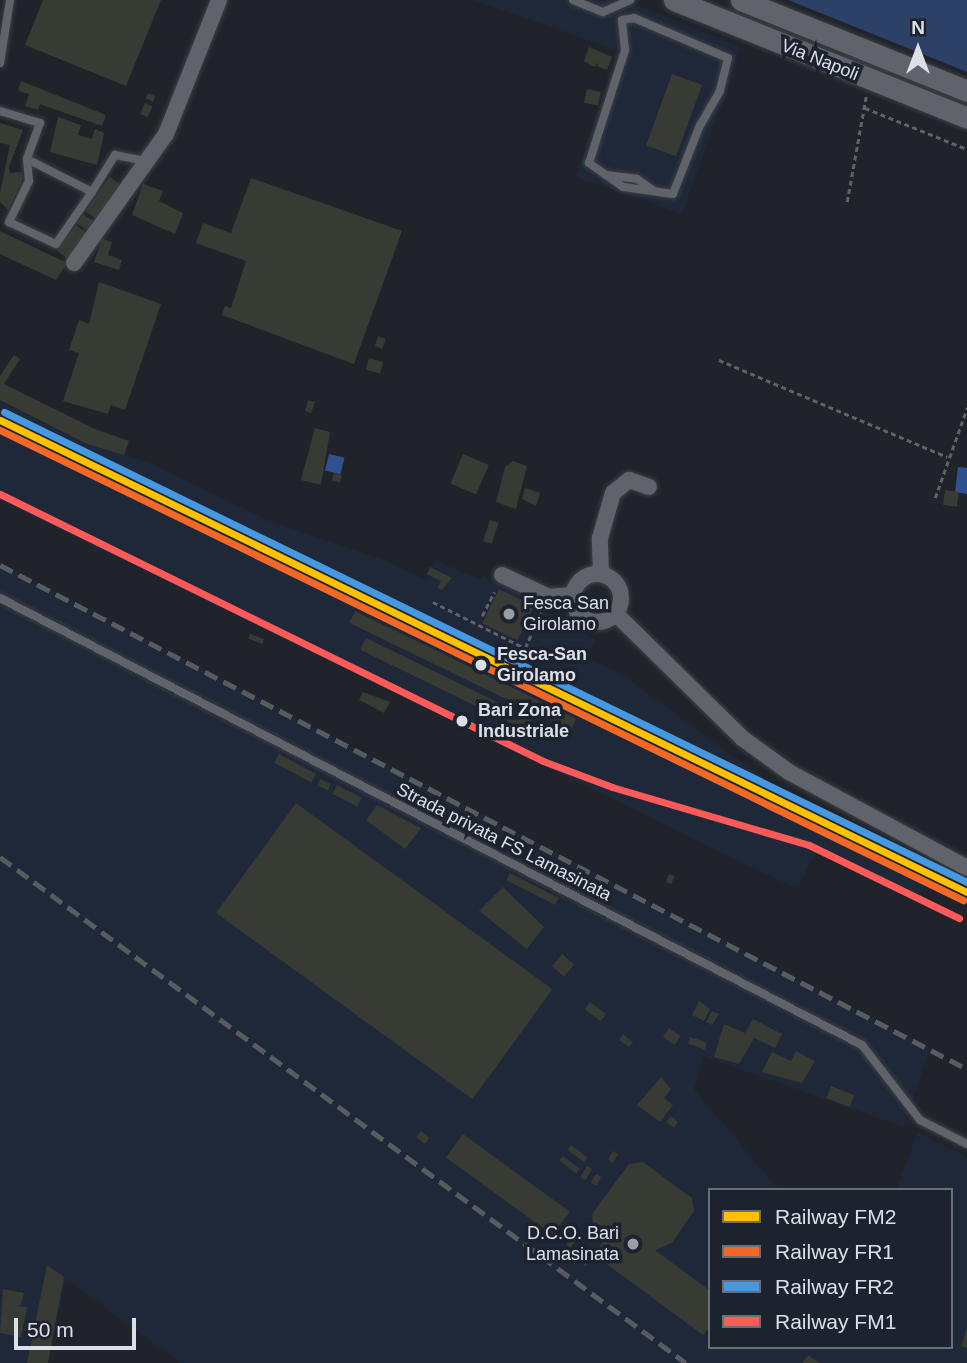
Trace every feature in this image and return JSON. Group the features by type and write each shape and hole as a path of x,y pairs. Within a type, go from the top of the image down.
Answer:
{"main road":[{"name":"Via Napoli","path":"674,0 967,118"},
{"name":"Via Napoli","path":"741,0 967,91"}],"street":[{"path":"74,263 166,134 219,0"},
{"path":"601,574 600,538 613,493 629,480 649,487"},
{"path":"601,574 620,590 615,614 601,622 586,620 575,610 572,595 585,576 601,574"},
{"path":"502,575 548,597 572,595"},
{"path":"615,614 742,738 779,765 967,868"}],"lane":[{"path":"0,63 10,0"},
{"path":"573,0 603,12 631,0"},
{"path":"634,18 722,52 728,65 673,194 623,187 606,175 593,169 589,153 625,50 622,20 634,18"},
{"path":"0,111 40,123 27,159 29,181 9,222 56,244 115,155 145,161"},
{"path":"27,159 92,192"},
{"name":"Strada privata FS Lamasinata","path":"0,598 862,1045 920,1120 967,1144"}],"path":[{"path":"847,202 865,108 867,79"},
{"path":"865,108 967,149"},
{"path":"719,360 947,457"},
{"path":"935,498 947,457 967,408"},
{"path":"482,616 494,592"},
{"path":"433,603 525,648 540,615"}],"shaded area":[{"path":"473,0 624,0 741,47 682,214 576,177 620,51"},
{"path":"788,0 967,0 967,72"},
{"path":"0,400 87,444 151,463 267,520 389,562 426,580 435,560 481,580 483,576 541,604 544,611 596,640 588,660 617,671 763,778 935,863 920,896 818,848 797,889 0,500"},
{"path":"329,454 345,458 340,474 325,470"},
{"path":"958,467 967,468 967,494 955,492"},
{"path":"0,563 930,1048 904,1127 703,1056 694,1089 777,1188 708,1188 708,1349 953,1349 953,1188 897,1188 918,1132 967,1157 967,1363 180,1363 66,1278 48,1363 0,1363"}],"building":[{"path":"43,0 161,0 126,86 25,45"},
{"path":"589,47 612,57 607,70 597,66 599,62 594,67 584,61"},
{"path":"672,74 702,85 676,156 646,145"},
{"path":"21,81 106,115 102,126 40,104 38,110 25,106 29,94 18,91"},
{"path":"587,89 601,92 598,106 584,103"},
{"path":"148,93 155,96 153,102 146,99"},
{"path":"145,103 152,106 148,117 140,114"},
{"path":"58,117 81,125 78,135 92,139 95,129 104,133 97,165 50,152"},
{"path":"0,123 23,130 9,167 10,173 22,172 22,182 8,210 0,202 0,193 10,145 0,143"},
{"path":"110,177 121,185 97,219 85,211"},
{"path":"251,178 402,231 354,364 222,315 225,306 231,308 246,261 196,243 203,223 231,233"},
{"path":"143,184 163,191 159,201 183,213 175,234 132,215"},
{"path":"83,214 95,222 88,231 77,223"},
{"path":"76,225 88,234 69,260 57,251"},
{"path":"0,231 67,263 56,280 0,254"},
{"path":"102,239 112,242 108,255 122,260 119,270 94,262"},
{"path":"99,282 161,304 125,410 111,405 108,414 63,401 79,353 69,350 79,320 89,324"},
{"path":"378,336 386,339 382,349 375,346"},
{"path":"14,355 20,359 4,384 95,429 129,441 124,455 87,444 0,400 0,376"},
{"path":"369,358 383,362 380,374 366,370"},
{"path":"308,400 315,402 311,413 305,411"},
{"path":"315,428 330,432 321,485 301,480"},
{"path":"463,454 489,465 476,494 450,483"},
{"path":"513,461 527,466 516,509 496,502 505,467"},
{"path":"334,473 342,475 340,482 332,481"},
{"path":"525,488 540,493 536,506 522,499"},
{"path":"945,490 959,492 957,507 943,505"},
{"path":"490,520 499,523 492,544 483,541"},
{"path":"430,567 452,578 442,590 437,588 441,581 427,574"},
{"name":"Fesca San Girolamo","path":"499,589 534,606 517,640 482,623"},
{"path":"355,611 576,719 570,731 349,623"},
{"path":"418,611 439,622 436,628 415,617"},
{"path":"250,634 264,639 262,644 248,639"},
{"path":"366,638 532,719 527,731 360,650"},
{"path":"363,692 390,702 384,713 359,700"},
{"path":"279,754 316,774 311,783 274,763"},
{"path":"320,779 331,784 328,790 317,785"},
{"path":"337,785 362,798 357,807 332,794"},
{"path":"296,803 552,989 473,1099 216,913"},
{"path":"377,805 421,828 405,849 366,820"},
{"path":"510,873 559,898 555,905 506,880"},
{"path":"669,874 675,876 671,884 666,882"},
{"path":"503,887 544,927 527,949 479,911"},
{"path":"562,954 574,964 564,977 552,966"},
{"path":"699,1001 710,1009 704,1021 692,1015"},
{"path":"590,1002 606,1014 601,1021 585,1009"},
{"path":"712,1011 719,1014 712,1025 706,1022"},
{"path":"753,1019 782,1034 775,1048 754,1038 739,1064 714,1057 724,1024 745,1033"},
{"path":"669,1028 681,1036 674,1045 663,1037"},
{"path":"623,1034 633,1042 629,1047 619,1040"},
{"path":"690,1037 707,1043 705,1049 688,1044"},
{"path":"796,1051 815,1061 802,1083 762,1072 772,1052 791,1061"},
{"path":"661,1077 671,1089 664,1098 673,1105 660,1122 637,1105"},
{"path":"831,1086 854,1095 850,1107 826,1098"},
{"path":"671,1116 678,1122 674,1128 666,1122"},
{"path":"421,1131 430,1138 425,1144 416,1137"},
{"path":"463,1134 570,1212 553,1235 446,1157"},
{"path":"571,1145 588,1158 584,1162 567,1150"},
{"path":"613,1151 618,1154 613,1163 608,1160"},
{"path":"563,1156 580,1169 576,1173 559,1161"},
{"name":"D.C.O. Bari Lamasinata","path":"643,1162 692,1198 694,1211 672,1243 655,1250 708,1290 708,1329 703,1335 601,1260 606,1252 599,1247 606,1238 593,1229 592,1214 629,1164"},
{"path":"587,1166 592,1169 585,1180 580,1177"},
{"path":"596,1174 601,1177 596,1186 591,1183"},
{"path":"573,1236 577,1239 570,1248 566,1245"},
{"path":"571,1249 580,1256 577,1259 568,1253"},
{"path":"582,1255 590,1261 586,1267 578,1261"},
{"path":"47,1265 64,1277 48,1363 27,1363"},
{"path":"3,1289 24,1293 21,1305 17,1306 27,1307 21,1337 0,1333"},
{"path":"967,1328 967,1348 961,1346"},
{"path":"808,1355 820,1363 802,1363"}],"railway":[{"path":"0,565 967,1069"},
{"path":"0,857 686,1363"}],"rail line":[{"name":"FR2","path":"4,412 967,882"},
{"name":"FM2","path":"0,420 967,892"},
{"name":"FR1","path":"0,430 963,900"},
{"name":"FM1","path":"0,494 543,761 612,787 809,845 959,918"}],"place":[{"name":"Fesca San Girolamo","path":"509,614"},
{"name":"Fesca-San Girolamo","path":"481,665"},
{"name":"Bari Zona Industriale","path":"462,721"},
{"name":"D.C.O. Bari Lamasinata","path":"633,1244"}]}
